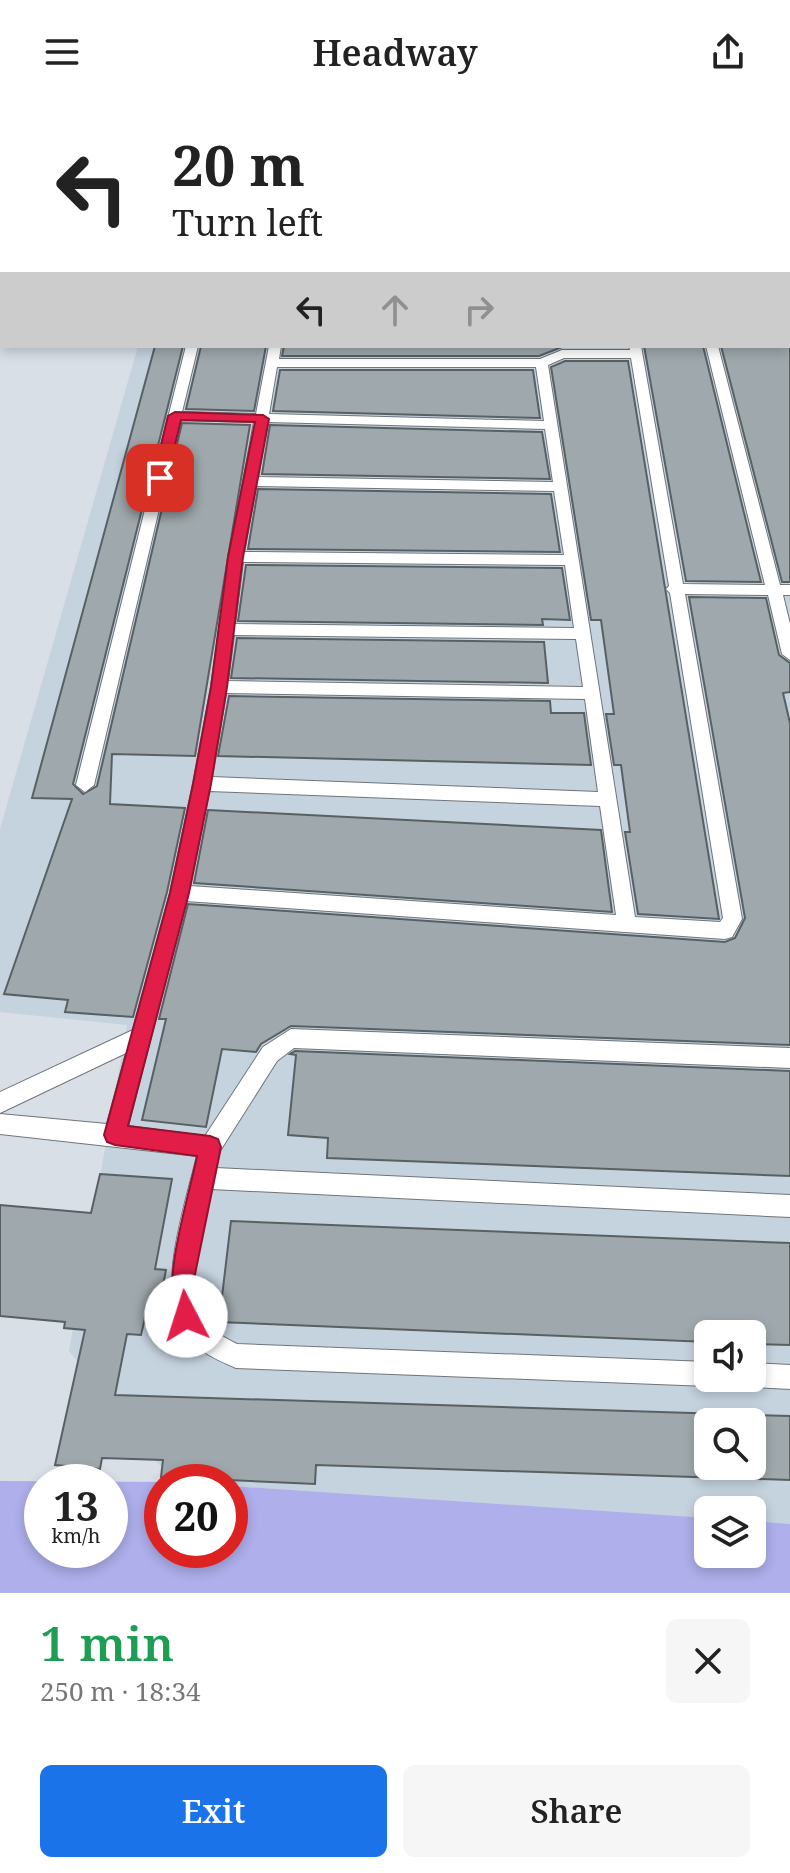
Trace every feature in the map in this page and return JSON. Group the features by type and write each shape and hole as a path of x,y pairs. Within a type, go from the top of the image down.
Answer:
{"lane":[{"path":"85,785 192,348"},
{"path":"712,348 790,654"},
{"path":"115,1135 179,893 202,784 219,687 236,557 273,355 542,363 562,354 636,350 674,589 733,919 725,931 179,893"},
{"path":"542,363 627,924"},
{"path":"175,416 549,425"},
{"path":"249,481 560,487"},
{"path":"236,557 571,560"},
{"path":"674,589 790,590"},
{"path":"226,629 582,634"},
{"path":"219,687 592,693"},
{"path":"202,784 609,799"},
{"path":"0,1103 142,1036"},
{"path":"694,1373 236,1356 206,1342 186,1316 182,1284 210,1147 270,1054 291,1038 790,1058"},
{"path":"0,1124 210,1147"},
{"path":"203,1178 790,1206"},
{"path":"766,1376 790,1377"}],"shaded area":[{"path":"137,348 790,348 790,1524 766,1522 766,1496 694,1496 694,1517 248,1487 248,1464 159,1464 69,1351 127,1025 0,1012 0,829"},
{"path":"0,1481 24,1481 24,1568 128,1568 128,1482 144,1482 144,1568 248,1568 248,1487 694,1517 694,1568 766,1568 766,1522 790,1524 790,1593 0,1593"}],"building":[{"path":"154,348 182,348 73,784 83,794 97,786 182,423 250,425 195,756 112,754 110,804 185,808 167,892 133,1017 65,1012 68,1000 4,994 72,799 32,798"},
{"path":"201,348 266,348 254,411 186,409"},
{"path":"284,348 559,348 539,356 282,356"},
{"path":"644,348 703,348 761,582 686,581"},
{"path":"722,348 790,348 790,582 782,582"},
{"path":"565,361 628,361 719,919 638,914 625,832 630,832 621,765 614,765 606,714 614,714 601,620 591,620 551,367"},
{"path":"280,370 533,370 540,418 273,411"},
{"path":"270,425 542,432 550,479 262,474"},
{"path":"258,489 551,494 560,552 248,549"},
{"path":"246,565 562,568 570,620 542,619 543,625 238,621"},
{"path":"689,597 766,598 779,655 790,663 790,692 783,693 790,723 790,1045 291,1026 261,1044 256,1052 222,1049 206,1127 142,1120 166,1019 159,1019 188,904 725,942 735,938 745,918"},
{"path":"237,638 544,642 548,683 231,678"},
{"path":"229,696 550,701 551,713 584,713 591,765 218,756"},
{"path":"208,810 601,830 612,912 194,883"},
{"path":"295,1051 790,1071 790,1176 327,1158 328,1138 288,1135 296,1055 290,1054"},
{"path":"100,1174 172,1179 155,1269 166,1270 156,1320 145,1318 141,1335 127,1334 115,1395 694,1413 694,1477 316,1465 315,1484 248,1481 248,1464 163,1464 163,1460 102,1458 101,1464 55,1464 85,1330 64,1328 65,1322 0,1316 0,1205 91,1213"},
{"path":"231,1221 790,1243 790,1345 766,1344 766,1320 694,1320 694,1341 219,1322"},
{"path":"766,1415 790,1416 790,1480 766,1479"}],"route":[{"path":"160,478 175,416 263,419 236,557 219,687 202,784 179,893 115,1135 210,1147 182,1284 186,1316"}]}
